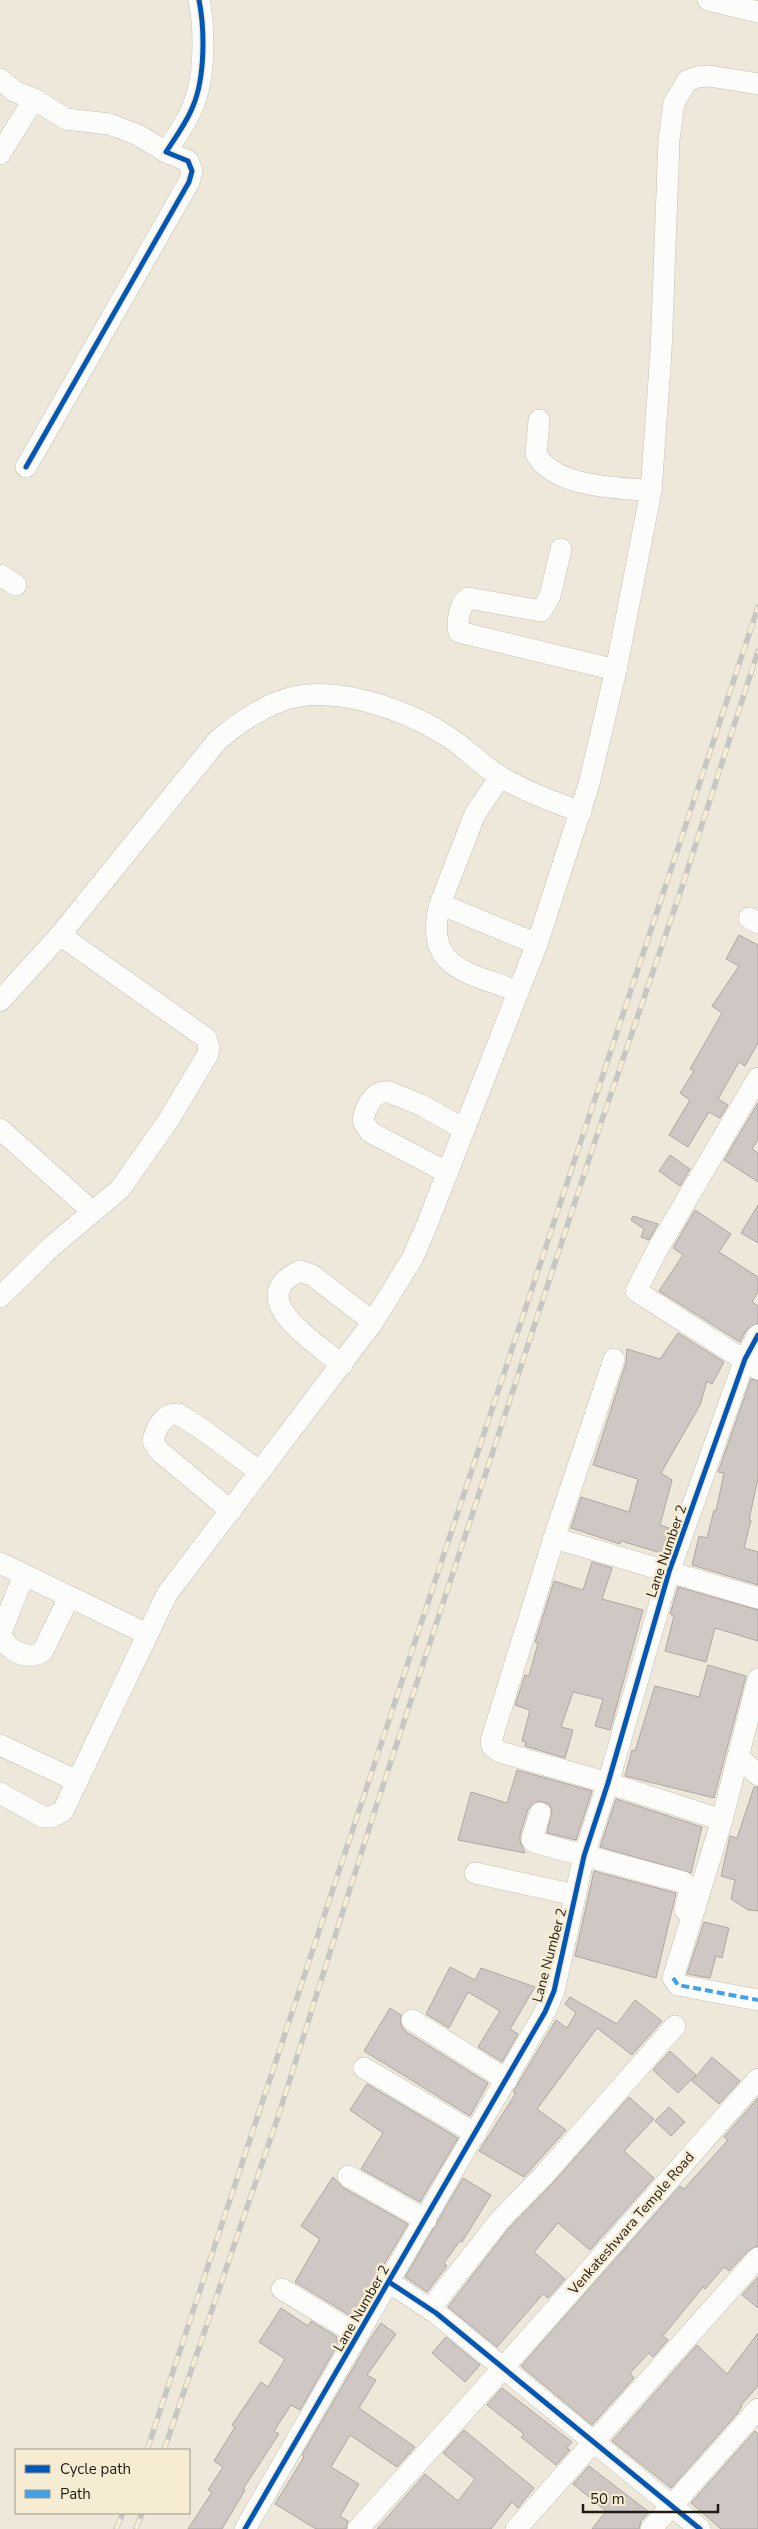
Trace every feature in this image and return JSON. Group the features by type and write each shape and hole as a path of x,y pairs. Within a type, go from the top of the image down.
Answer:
{"street":[{"path":"166,152 194,106 202,70 203,18 199,0"},
{"path":"708,0 758,12"},
{"path":"0,1792 43,1817 51,1817 63,1811 167,1594 342,1365 373,1322 412,1259 448,1173 517,990 537,944 581,812 616,670 651,491 661,352 668,140 674,103 687,81 697,77 709,76 758,84"},
{"path":"0,79 14,91 34,99 66,119 109,124 138,135 166,152 188,161 192,171 189,182 26,467"},
{"path":"0,154 34,99"},
{"path":"539,420 536,454 550,471 582,482 651,491"},
{"path":"561,550 550,596 541,611 468,598 462,604 457,628 459,632 616,670"},
{"path":"0,1001 60,934 217,741 248,718 281,700 301,696 350,697 395,708 447,736 500,777 542,798 581,812"},
{"path":"500,777 475,814 440,904 435,933 440,949 448,962 466,971 517,990"},
{"path":"440,904 537,944"},
{"path":"0,1297 51,1247 120,1188 168,1121 203,1066 209,1047 206,1038 60,934"},
{"path":"752,1364 636,1291 657,1250 758,1078"},
{"path":"448,1173 370,1132 363,1121 364,1115 373,1097 383,1091 421,1105 464,1129"},
{"path":"0,1129 93,1212"},
{"path":"342,1365 286,1316 278,1305 276,1294 281,1285 289,1276 300,1271 312,1275 373,1322"},
{"name":"Lane Number 2","path":"245,2529 476,2134 545,2012 554,1991 584,1856 608,1783 669,1572 752,1364 758,1335"},
{"path":"614,1359 554,1538 492,1746 500,1752 608,1783 722,1820"},
{"path":"231,1511 158,1450 153,1441 160,1423 166,1416 178,1414 202,1428 260,1472"},
{"path":"554,1538 758,1598"},
{"path":"0,1564 147,1634"},
{"path":"24,1575 1,1632 6,1645 16,1651 37,1656 43,1651 69,1597"},
{"path":"758,1679 722,1820 672,1978 678,1985 758,2000"},
{"path":"0,1745 77,1780"},
{"path":"738,1757 758,1775"},
{"path":"540,1813 532,1839 534,1842 688,1885 690,1892 670,1968"},
{"path":"475,1874 575,1895"},
{"path":"412,2020 507,2080"},
{"path":"430,2309 500,2220 543,2176 675,2026"},
{"path":"364,2068 476,2134"},
{"name":"Venkateshwara Temple Road","path":"358,2529 758,2079"},
{"path":"348,2176 426,2220"},
{"path":"516,2529 758,2258"},
{"path":"389,2282 430,2309 504,2367 700,2529"},
{"path":"282,2289 358,2335"},
{"path":"652,2529 758,2409"}],"building":[{"path":"739,935 758,945 758,1043 745,1066 739,1062 718,1099 728,1105 720,1118 709,1112 688,1147 669,1135 690,1100 680,1093 694,1071 690,1069 722,1013 712,1006 739,966 726,959"},
{"path":"758,1103 758,1140 752,1149 758,1153 758,1182 724,1160"},
{"path":"670,1155 690,1169 680,1186 659,1171"},
{"path":"758,1205 758,1243 741,1233"},
{"path":"695,1210 731,1234 719,1252 758,1277 758,1292 752,1302 758,1306 758,1323 747,1329 740,1342 659,1291 683,1255 673,1248"},
{"path":"633,1216 658,1224 649,1240 641,1237 644,1229 631,1220"},
{"path":"678,1333 724,1362 712,1384 707,1381 700,1405 661,1473 672,1480 660,1525 669,1528 661,1553 621,1541 620,1544 571,1528 581,1497 629,1512 638,1479 593,1465 626,1363 627,1349 660,1359"},
{"path":"751,1379 758,1381 758,1478 744,1548 758,1552 758,1585 692,1565 699,1536 707,1538 714,1510 716,1511 724,1473 718,1472"},
{"path":"592,1562 612,1568 602,1599 643,1610 610,1730 595,1726 603,1699 573,1692 561,1727 573,1730 565,1758 525,1746 526,1742 522,1741 530,1710 515,1705 525,1675 529,1676 538,1643 535,1642 554,1581 583,1590"},
{"path":"678,1587 758,1610 758,1641 715,1628 706,1662 665,1651 674,1616 670,1614"},
{"path":"708,1665 746,1676 714,1798 625,1776 632,1750 635,1751 655,1686 699,1697"},
{"path":"517,1770 592,1791 576,1840 547,1833 552,1810 549,1804 538,1801 528,1809 520,1835 520,1841 525,1853 458,1840 471,1792 507,1803"},
{"path":"754,1787 758,1787 758,1911 748,1910 731,1899 735,1880 721,1876 730,1836 737,1838"},
{"path":"616,1799 702,1827 691,1873 600,1847"},
{"path":"594,1871 676,1893 656,1978 575,1956"},
{"path":"704,1922 729,1928 722,1958 716,1956 710,1978 687,1974"},
{"path":"450,1967 475,1980 481,1968 535,1987 510,2029 518,2034 502,2062 478,2047 500,2011 468,1992 449,2028 426,2014"},
{"path":"570,1997 617,2024 635,2000 662,2021 632,2055 597,2028 537,2109 566,2130 524,2177 479,2151 516,2093 513,2092 556,2020 567,2028 576,2013 565,2004"},
{"path":"390,2008 401,2015 401,2025 405,2031 488,2083 470,2116 364,2051"},
{"path":"670,2051 696,2075 678,2093 653,2070"},
{"path":"712,2057 740,2081 719,2104 692,2081"},
{"path":"367,2084 458,2138 420,2202 361,2169 383,2133 350,2110"},
{"path":"629,2097 654,2119 624,2151 654,2178 590,2250 558,2223 534,2252 565,2279 548,2298 543,2294 497,2347 448,2307 509,2228 552,2184"},
{"path":"758,2098 758,2246 749,2250 729,2271 724,2267 705,2289 703,2287 663,2336 668,2340 653,2357 649,2353 630,2373 634,2378 592,2425 521,2366 680,2186 684,2189 728,2140 724,2137"},
{"path":"669,2107 685,2122 671,2136 655,2121"},
{"path":"333,2177 342,2187 408,2224 351,2316 295,2282 320,2239 301,2226"},
{"path":"463,2178 491,2195 462,2242 460,2241 444,2263 447,2266 427,2292 405,2277"},
{"path":"758,2277 758,2308 742,2295"},
{"path":"281,2308 308,2326 311,2321 337,2337 336,2340 339,2342 300,2410 291,2405 274,2431 279,2434 243,2489 245,2490 222,2529 188,2529 212,2492 208,2490 223,2467 214,2461 235,2427 232,2425 261,2382 268,2387 285,2359 259,2342"},
{"path":"381,2323 396,2334 367,2375 376,2380 359,2408 415,2447 397,2467 350,2435 331,2467 359,2484 340,2516 348,2521 346,2529 316,2529 275,2504"},
{"path":"758,2333 758,2386 741,2405 737,2414 671,2488 612,2441 697,2345 727,2374"},
{"path":"446,2337 480,2365 465,2382 432,2353"},
{"path":"502,2388 572,2442 567,2448 570,2450 556,2465 521,2437 524,2434 487,2405"},
{"path":"464,2430 534,2488 518,2508 512,2502 491,2529 377,2529 425,2474 458,2501 475,2479 443,2453"},
{"path":"755,2431 758,2434 758,2529 721,2529 691,2503"},
{"path":"589,2466 649,2512 641,2521 639,2529 592,2529 606,2511 573,2484"}],"railway":[{"path":"147,2449 758,607"},
{"path":"164,2449 279,2114 373,1816 600,1126 680,893 758,651"},
{"path":"116,2529 123,2514"},
{"path":"136,2529 142,2514"}],"marked path":[{"path":"673,1978 678,1985 758,2000"}],"cycle path":[{"path":"26,467 189,182 192,171 188,161 166,152 181,130 190,112 200,82 203,39 199,0"},
{"path":"245,2529 545,2012 554,1991 584,1856 608,1783 669,1572 745,1359 758,1335"},
{"path":"389,2282 436,2313 700,2529"}]}
